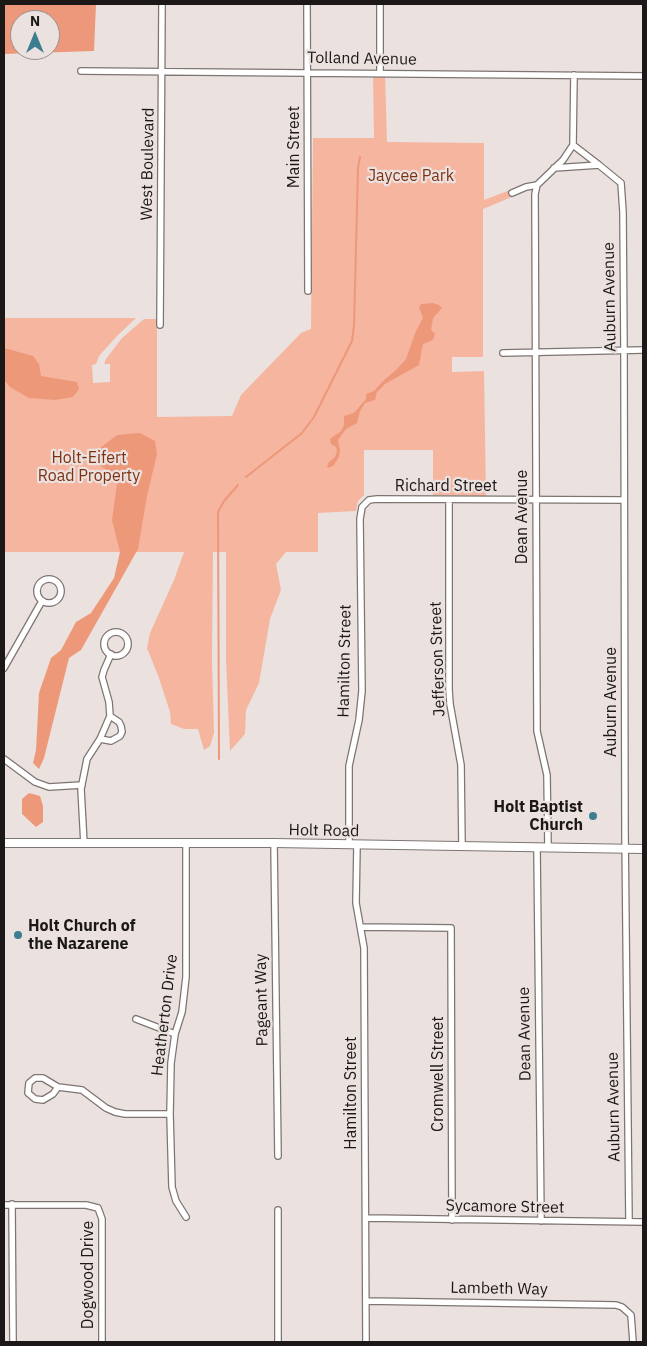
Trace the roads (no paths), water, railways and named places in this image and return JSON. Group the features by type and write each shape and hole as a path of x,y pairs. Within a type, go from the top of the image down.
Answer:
{"main road":[{"name":"Holt Road","path":"4,843 274,843 643,849"}],"street":[{"name":"West Boulevard","path":"160,325 162,4"},
{"name":"Main Street","path":"307,4 308,291"},
{"path":"380,4 380,73"},
{"name":"Tolland Avenue","path":"81,71 643,76"},
{"path":"512,193 537,185 563,160 573,145 574,75"},
{"path":"573,145 599,165"},
{"path":"554,168 599,165"},
{"name":"Auburn Avenue","path":"599,165 621,183 622,212 629,1221"},
{"name":"Dean Avenue","path":"537,185 535,194 537,731 547,775 548,848"},
{"path":"503,352 643,350"},
{"name":"Richard Street","path":"362,507 369,500 377,499 624,500"},
{"name":"Jefferson Street","path":"449,500 449,689 461,765 462,846"},
{"name":"Hamilton Street","path":"362,507 360,519 362,691 360,714 349,766 356,904 364,948 366,1342"},
{"path":"47,579 56,580 61,588 61,595 58,600 51,604 42,602 38,596 38,585 47,579"},
{"path":"4,668 42,602"},
{"path":"115,632 122,634 128,640 128,648 123,654 115,656 111,654 106,649 106,638 115,632"},
{"path":"84,844 82,785 87,759 100,739 110,716 109,702 102,677 111,654"},
{"path":"100,739 111,741 120,736 122,732 121,726 115,718 110,716"},
{"path":"4,760 35,782 49,787 82,785"},
{"name":"Pageant Way","path":"274,843 278,1156"},
{"name":"Heatherton Drive","path":"186,844 186,978 182,1012 175,1034 171,1063 170,1114 172,1186 176,1201 186,1217"},
{"name":"Dean Avenue","path":"537,848 541,1221"},
{"name":"Cromwell Street","path":"360,927 451,928 452,1220"},
{"path":"136,1019 175,1034"},
{"path":"58,1087 53,1094 43,1100 34,1099 28,1093 28,1085 35,1078 42,1078 58,1087 82,1090 106,1108 115,1112 125,1114 170,1114"},
{"path":"4,1204 12,1204 13,1342"},
{"name":"Dogwood Drive","path":"12,1204 86,1205 98,1208 102,1220 102,1342"},
{"path":"278,1210 278,1342"},
{"name":"Sycamore Street","path":"366,1218 643,1222"},
{"name":"Lambeth Way","path":"366,1301 609,1304 629,1311 633,1322 633,1342"}],"waterway":[{"path":"246,477 302,433 314,417 352,341 358,168 360,157"},
{"path":"219,759 218,512 224,501 238,485"}],"place":[{"name":"Holt Baptist Church","path":"593,816"},
{"name":"Holt Church of the Nazarene","path":"18,935"}],"park label":[{"name":"Jaycee Park","path":"411,176"},
{"name":"Holt-Eifert Road Property","path":"89,467"}]}
